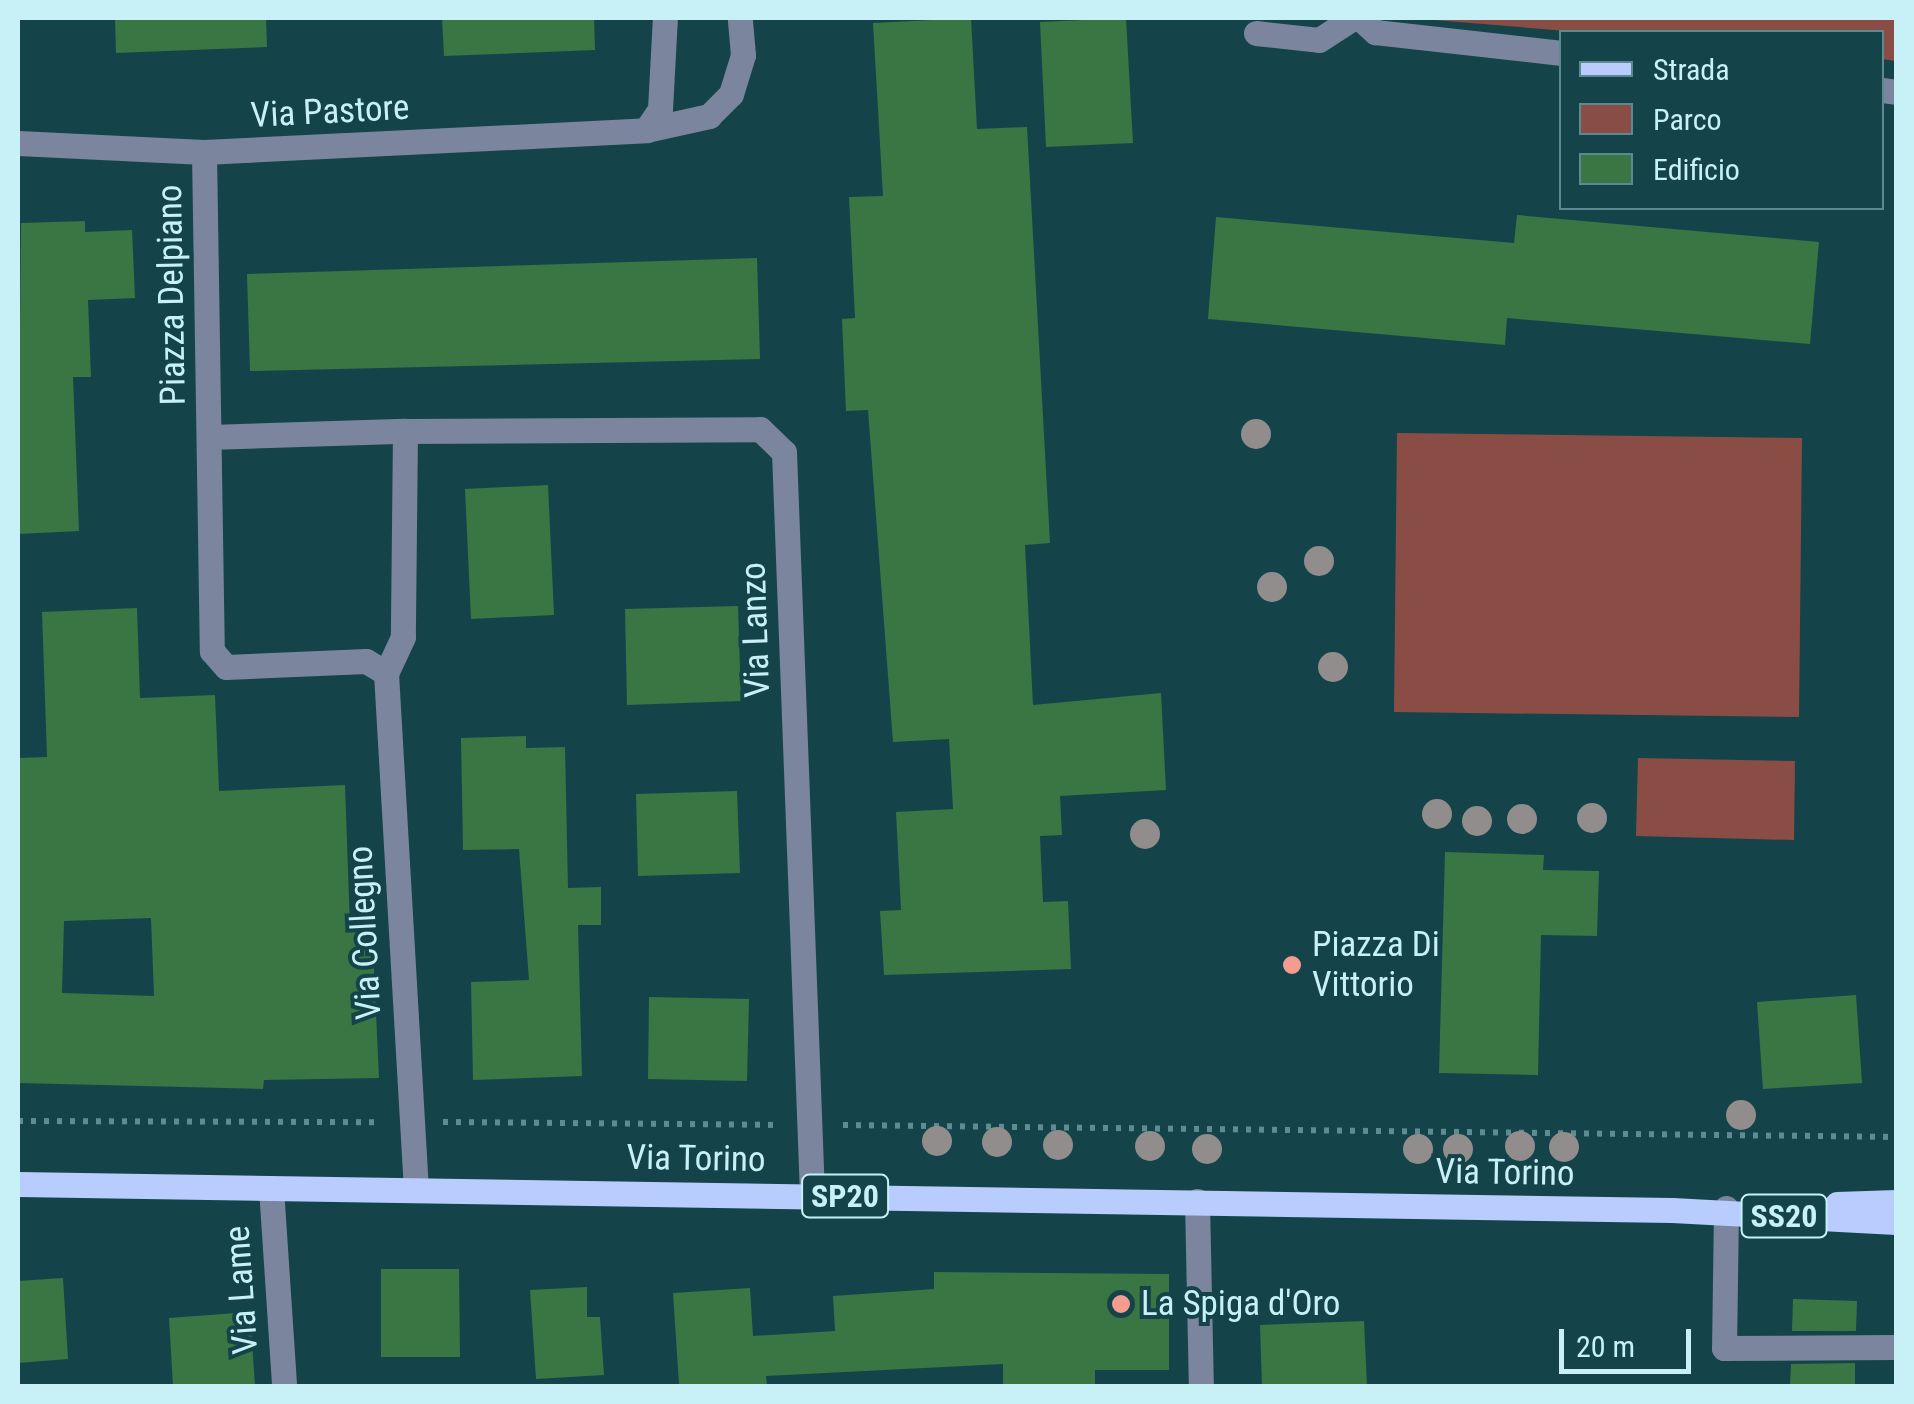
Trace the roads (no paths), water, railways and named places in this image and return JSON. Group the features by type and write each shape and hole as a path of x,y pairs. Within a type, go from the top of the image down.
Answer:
{"main road":[{"name":"Via Torino","path":"18,1184 1672,1210"},
{"name":"SS20","path":"1726,1211 1896,1202"},
{"name":"SS20","path":"1672,1210 1896,1222"}],"street":[{"path":"646,130 660,108 665,18"},
{"name":"Via Pastore","path":"18,143 204,152 646,130 708,116 731,94 743,55 740,18"},
{"path":"1256,33 1319,40 1357,18 1376,32 1559,53"},
{"name":"Piazza Delpiano","path":"204,152 212,651 226,667 366,660 386,672"},
{"name":"Via Lanzo","path":"405,431 760,430 775,436 784,452 812,1196"},
{"path":"386,672 403,637 405,431"},
{"name":"Piazza Delpiano","path":"209,437 405,431"},
{"name":"Via Collegno","path":"386,672 416,1190"},
{"name":"Via Lame","path":"271,1188 284,1386"},
{"path":"1197,1201 1201,1386"},
{"path":"1726,1211 1724,1348 1896,1347"}],"place":[{"name":"Piazza Di Vittorio","path":"1292,965"},
{"name":"La Spiga d'Oro","path":"1121,1304"}]}
